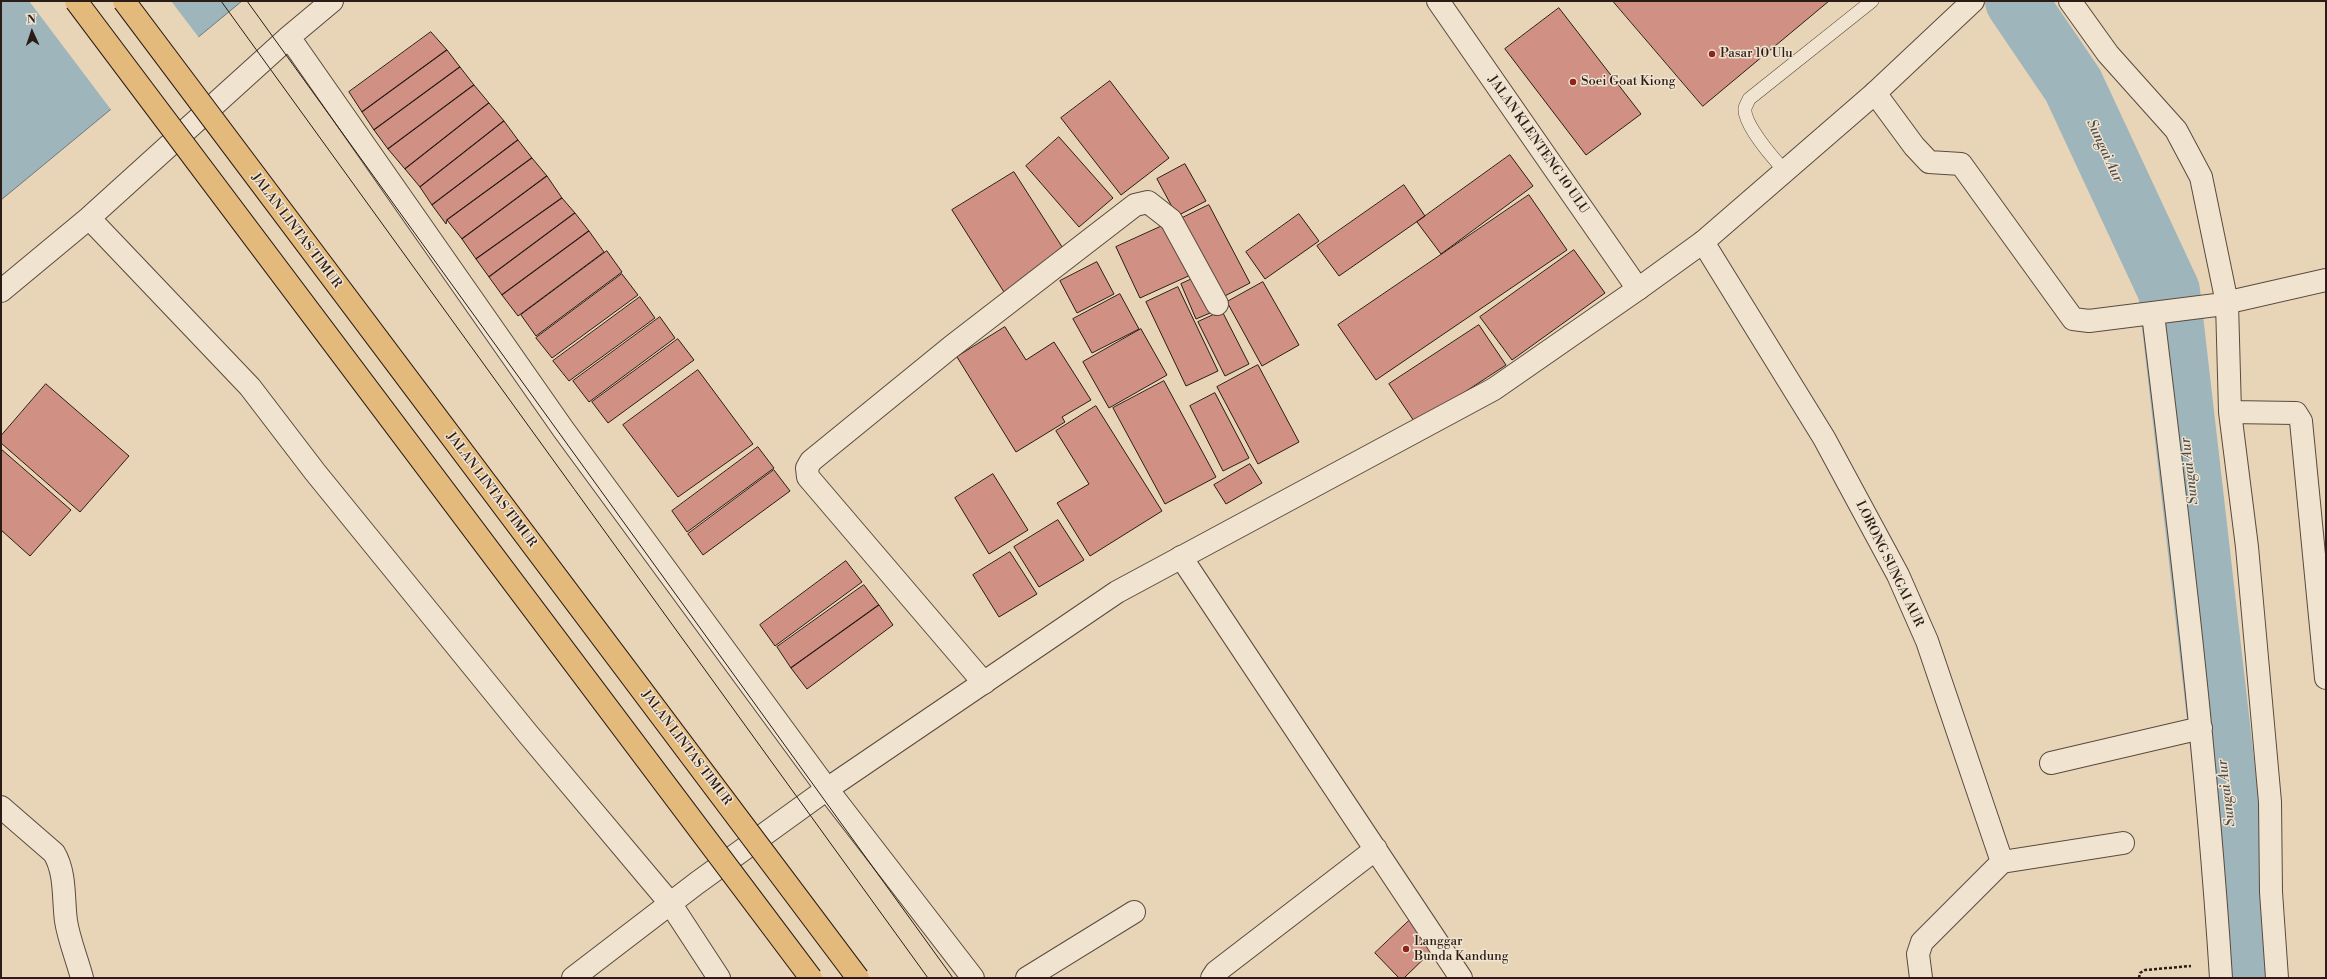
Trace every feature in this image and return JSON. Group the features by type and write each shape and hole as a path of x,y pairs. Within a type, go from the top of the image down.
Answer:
{"highway":[{"path":"76,1 811,978"},
{"name":"JALAN LINTAS TIMUR","path":"124,1 858,978"}],"street":[{"path":"1,291 89,218 289,37 332,1"},
{"name":"JALAN KLENTENG 10 ULU","path":"1438,1 1638,290"},
{"path":"2070,1 2108,54 2176,130 2187,148 2201,177 2222,304 2230,412 2247,547 2270,802 2271,892 2277,978"},
{"path":"573,978 670,903 827,789 1117,592 1494,389 1638,290 1703,242 1875,93 1970,2"},
{"path":"289,37 563,428 827,789 973,978"},
{"path":"1875,93 1914,146 1929,162 1961,164 2073,319 2089,321 2156,314 2222,304 2326,280"},
{"path":"984,683 808,477 807,468 811,461 951,347 1135,205 1148,202 1171,220 1217,304"},
{"path":"89,218 250,387 315,472 528,734 670,903 719,978"},
{"name":"LORONG SUNGAI AUR","path":"1703,242 1824,438 1898,575 1927,641 2002,862"},
{"path":"2156,314 2194,649 2221,971"},
{"path":"2230,412 2286,411 2296,413 2301,421 2326,678"},
{"path":"1181,557 1461,978"},
{"path":"2051,763 2201,728"},
{"path":"1,807 54,853 58,860 66,922 82,978"},
{"path":"1921,978 1918,954 1922,942 2002,862 2123,843"},
{"path":"1212,978 1216,972 1376,849"},
{"path":"1027,978 1134,912"}],"lane":[{"path":"1785,171 1767,150 1747,117 1745,109 1749,99 1872,1"}],"path":[{"path":"2139,978 2142,970 2148,969 2221,971"}],"water":[{"path":"1,1 242,1 1,200"}],"pier":[{"path":"29,1 171,1 200,39 112,111"}],"building":[{"name":"Pasar 10 Ulu","path":"1613,1 1829,1 1703,106"},
{"name":"Soei Goat Kiong","path":"1559,8 1641,114 1586,155 1505,49"},
{"path":"431,32 447,50 362,112 349,92"},
{"path":"447,50 460,67 374,130 362,112"},
{"path":"460,67 474,85 388,149 374,130"},
{"path":"1110,81 1169,158 1121,195 1061,118"},
{"path":"474,85 489,103 405,169 388,149"},
{"path":"489,103 504,121 420,187 405,169"},
{"path":"504,121 518,140 432,205 420,187"},
{"path":"1059,137 1113,198 1079,227 1026,166"},
{"path":"518,140 532,158 447,220 446,224 432,205"},
{"path":"1510,155 1533,186 1441,254 1417,222"},
{"path":"532,158 547,176 462,239 447,220"},
{"path":"1185,164 1206,201 1177,216 1157,179"},
{"path":"1014,172 1066,253 1004,292 952,210"},
{"path":"547,176 562,198 476,259 462,239"},
{"path":"1404,185 1425,216 1339,276 1317,246"},
{"path":"1529,195 1567,250 1376,380 1338,325"},
{"path":"562,198 575,213 489,277 476,259"},
{"path":"1209,205 1250,283 1217,300 1176,221"},
{"path":"575,213 589,231 502,295 489,277"},
{"path":"1299,214 1319,241 1265,279 1246,252"},
{"path":"1171,222 1195,273 1140,298 1116,247"},
{"path":"589,231 604,252 518,316 502,295"},
{"path":"1574,250 1605,293 1512,360 1480,317"},
{"path":"607,251 622,272 536,336 521,315"},
{"path":"1097,262 1114,294 1077,313 1060,281"},
{"path":"622,274 638,295 552,358 536,338"},
{"path":"1201,275 1217,310 1196,319 1181,284"},
{"path":"1263,282 1299,345 1262,366 1227,302"},
{"path":"1178,287 1218,371 1186,386 1146,302"},
{"path":"1120,294 1139,329 1092,353 1073,319"},
{"path":"640,297 655,318 569,381 553,361"},
{"path":"1222,311 1249,364 1225,376 1198,322"},
{"path":"660,317 675,338 589,402 573,381"},
{"path":"1479,325 1506,365 1416,424 1389,384"},
{"path":"1005,327 1026,360 1054,342 1091,400 1062,417 1065,422 1016,452 957,357"},
{"path":"1141,329 1167,375 1109,408 1083,362"},
{"path":"678,339 694,360 608,423 592,402"},
{"path":"1258,365 1299,442 1258,464 1217,387"},
{"path":"698,370 753,444 678,497 623,425"},
{"path":"1164,381 1216,477 1165,504 1113,408"},
{"path":"46,384 129,456 80,512 1,443 1,436"},
{"path":"1215,393 1249,458 1223,471 1190,406"},
{"path":"1096,406 1162,511 1090,556 1057,503 1089,484 1056,431"},
{"path":"758,447 774,468 687,532 672,511"},
{"path":"1,449 71,510 30,556 1,530"},
{"path":"1250,464 1262,483 1226,504 1214,485"},
{"path":"774,470 790,491 703,555 688,534"},
{"path":"993,474 1028,530 989,554 955,498"},
{"path":"1058,520 1084,560 1039,587 1014,547"},
{"path":"1010,552 1037,594 999,617 973,575"},
{"path":"846,561 862,582 775,646 760,625"},
{"path":"864,585 879,605 791,668 777,647"},
{"path":"879,605 893,625 807,689 791,668"},
{"name":"Langgar Bunda Kandung","path":"1411,919 1438,945 1404,978 1399,978 1375,953"}],"waterway":[{"name":"Sungai Aur","path":"2016,1 2073,85 2169,291 2248,978"}],"tram line":[{"path":"221,1 928,978"},
{"path":"247,1 953,978"}],"place":[{"name":"Pasar 10 Ulu","path":"1712,54"},
{"name":"Soei Goat Kiong","path":"1573,82"},
{"name":"Langgar Bunda Kandung","path":"1406,949"}]}
